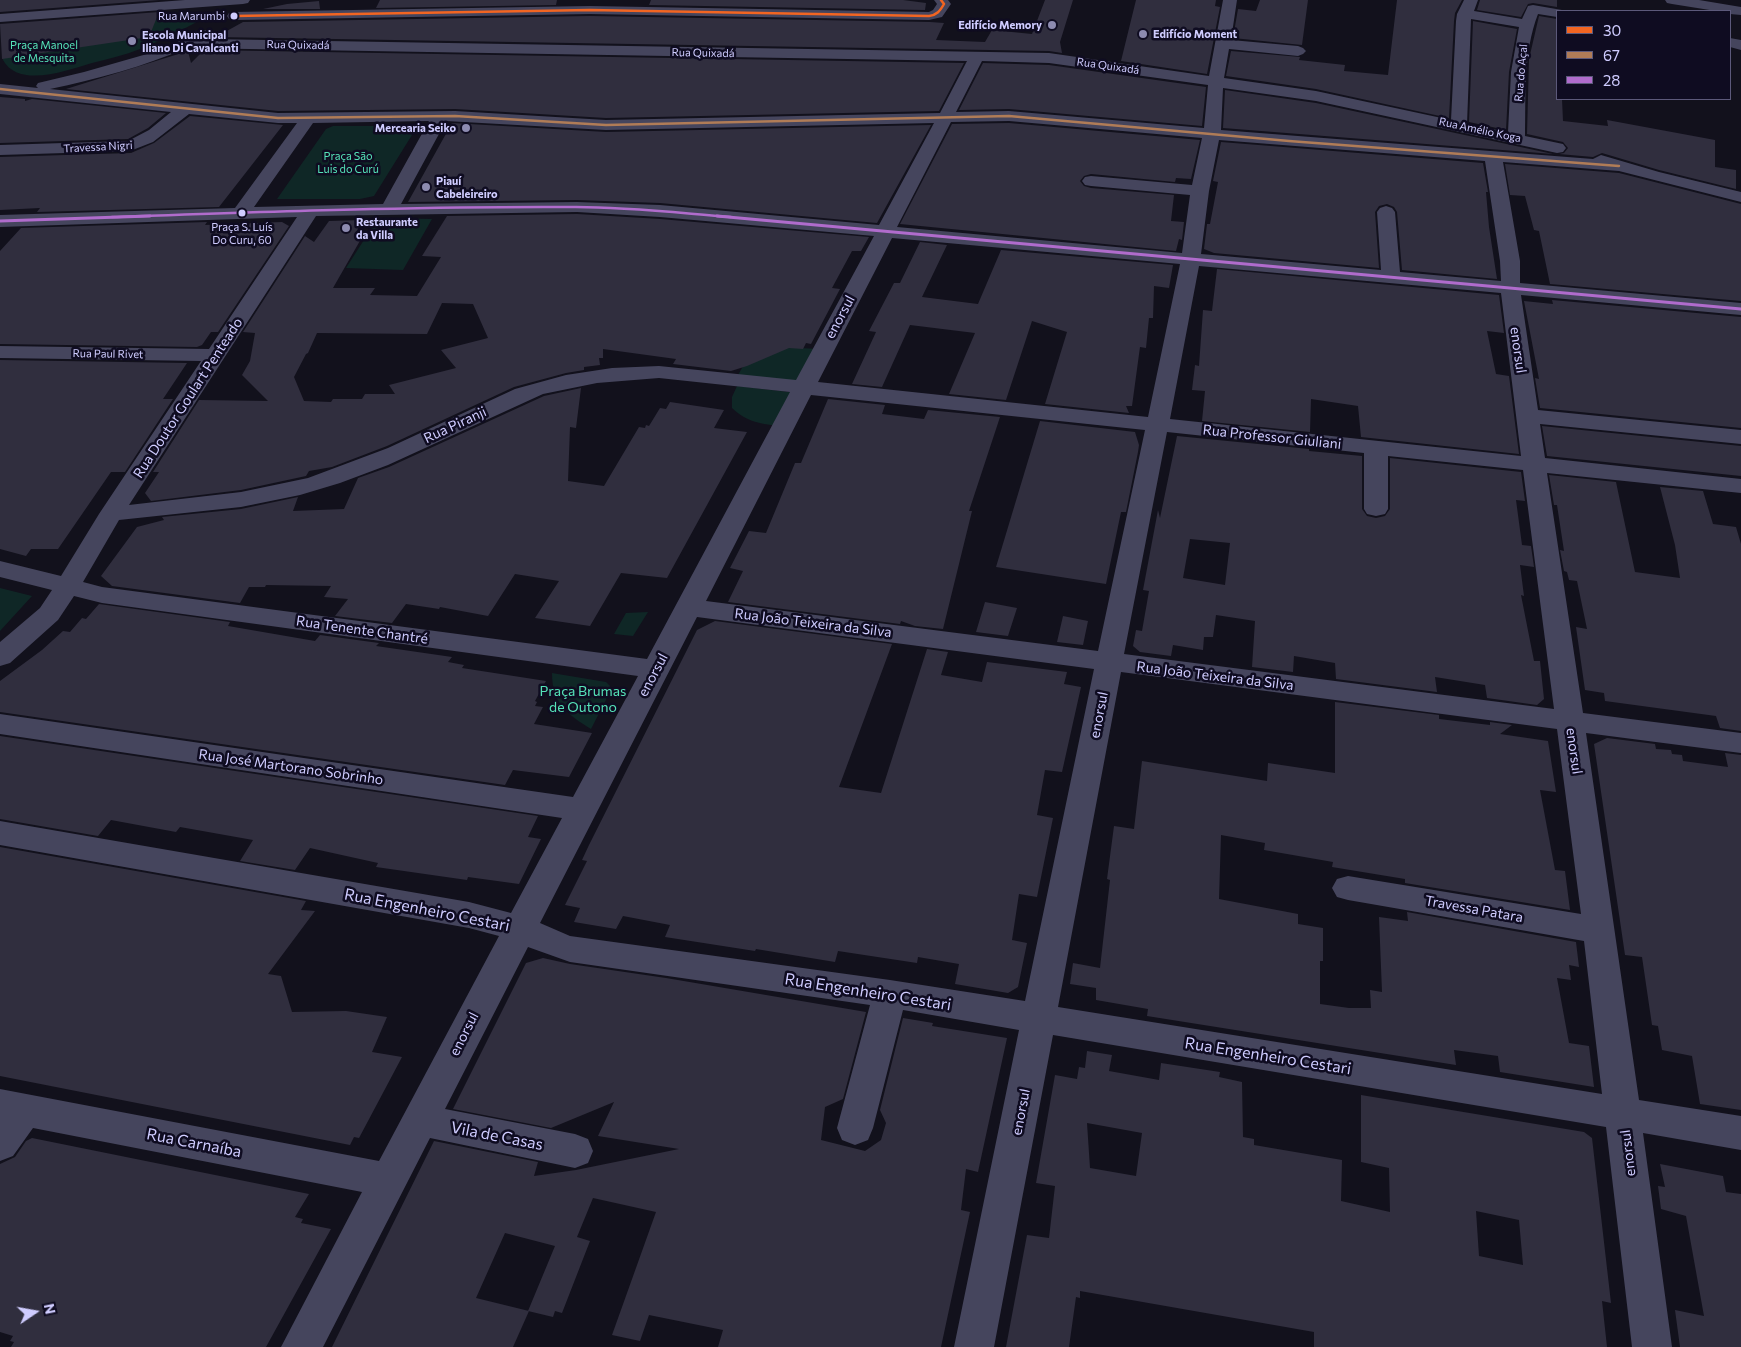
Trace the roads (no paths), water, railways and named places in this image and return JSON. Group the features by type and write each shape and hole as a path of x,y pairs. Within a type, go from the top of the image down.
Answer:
{"street":[{"path":"0,18 243,0"},
{"path":"234,16 573,5 911,16 937,15 944,4 941,0"},
{"name":"enorsul","path":"974,1347 1109,662 1192,258 1200,191 1212,134 1216,81 1230,0"},
{"path":"1672,0 1741,11"},
{"path":"0,89 45,86 88,76 168,52 189,43 234,16 256,7 285,1"},
{"path":"219,3 232,6 235,10 234,16"},
{"path":"550,50 573,5"},
{"path":"1459,126 1466,5 1525,24"},
{"name":"Rua do Açal","path":"1516,138 1525,24 1533,9 1556,13"},
{"path":"0,30 41,16"},
{"name":"Rua Quixadá","path":"189,43 1049,58 1216,81"},
{"path":"1222,44 1298,51"},
{"name":"enorsul","path":"301,1347 977,57"},
{"path":"88,76 78,88 80,92 93,99"},
{"name":"Rua Amélio Koga","path":"1216,81 1316,96 1516,138 1691,186 1741,197"},
{"path":"0,89 268,117 440,116 606,126 946,117 1032,117 1212,134 1619,166"},
{"name":"Travessa Nigri","path":"0,150 120,147 138,144 152,137 184,109"},
{"path":"390,210 440,116"},
{"path":"240,214 309,117"},
{"name":"enorsul","path":"1493,156 1510,261 1511,287 1527,416 1624,1114 1652,1347"},
{"path":"1091,181 1200,191"},
{"path":"0,236 8,221 310,211 586,207 660,211 886,230 1741,309"},
{"name":"Rua Doutor Goulart Penteado","path":"0,657 49,614 111,514 310,211"},
{"path":"1386,212 1391,276"},
{"name":"Rua Paul Rivet","path":"0,352 216,355"},
{"name":"Rua Piranji","path":"111,514 249,497 281,492 316,483 440,433 504,402 534,390 576,379 604,375 659,372 803,388"},
{"name":"Rua Professor Giuliani","path":"803,388 1741,486"},
{"path":"1527,416 1741,437"},
{"path":"1376,448 1376,509"},
{"name":"Rua Tenente Chantré","path":"0,568 102,595 656,669"},
{"name":"Rua João Teixeira da Silva","path":"688,607 1741,743"},
{"name":"Rua José Martorano Sobrinho","path":"0,724 582,810"},
{"name":"Rua Engenheiro Cestari","path":"0,833 469,915 519,928 548,942 570,949 890,994 1741,1133"},
{"name":"Travessa Patara","path":"1348,888 1599,930"},
{"path":"855,1128 890,994"},
{"path":"0,1144 13,1107"},
{"name":"Rua Carnaíba","path":"13,1107 388,1180"},
{"name":"Vila de Casas","path":"420,1120 575,1151"}],"place":[{"name":"Rua Marumbi","path":"234,16"},
{"name":"Edifício Memory","path":"1052,25"},
{"name":"Edifício Moment","path":"1143,34"},
{"name":"Escola Municipal Iliano Di Cavalcanti","path":"132,41"},
{"name":"Mercearia Seiko","path":"466,128"},
{"name":"Piauí Cabeleireiro","path":"426,187"},
{"name":"Praça S. Luís Do Curu, 60","path":"242,213"},
{"name":"Restaurante da Villa","path":"346,228"}],"park label":[{"name":"Praça Manoel de Mesquita","path":"44,51"},
{"name":"Praça São Luis do Curú","path":"348,162"},
{"name":"Praça Brumas de Outono","path":"583,700"}]}
